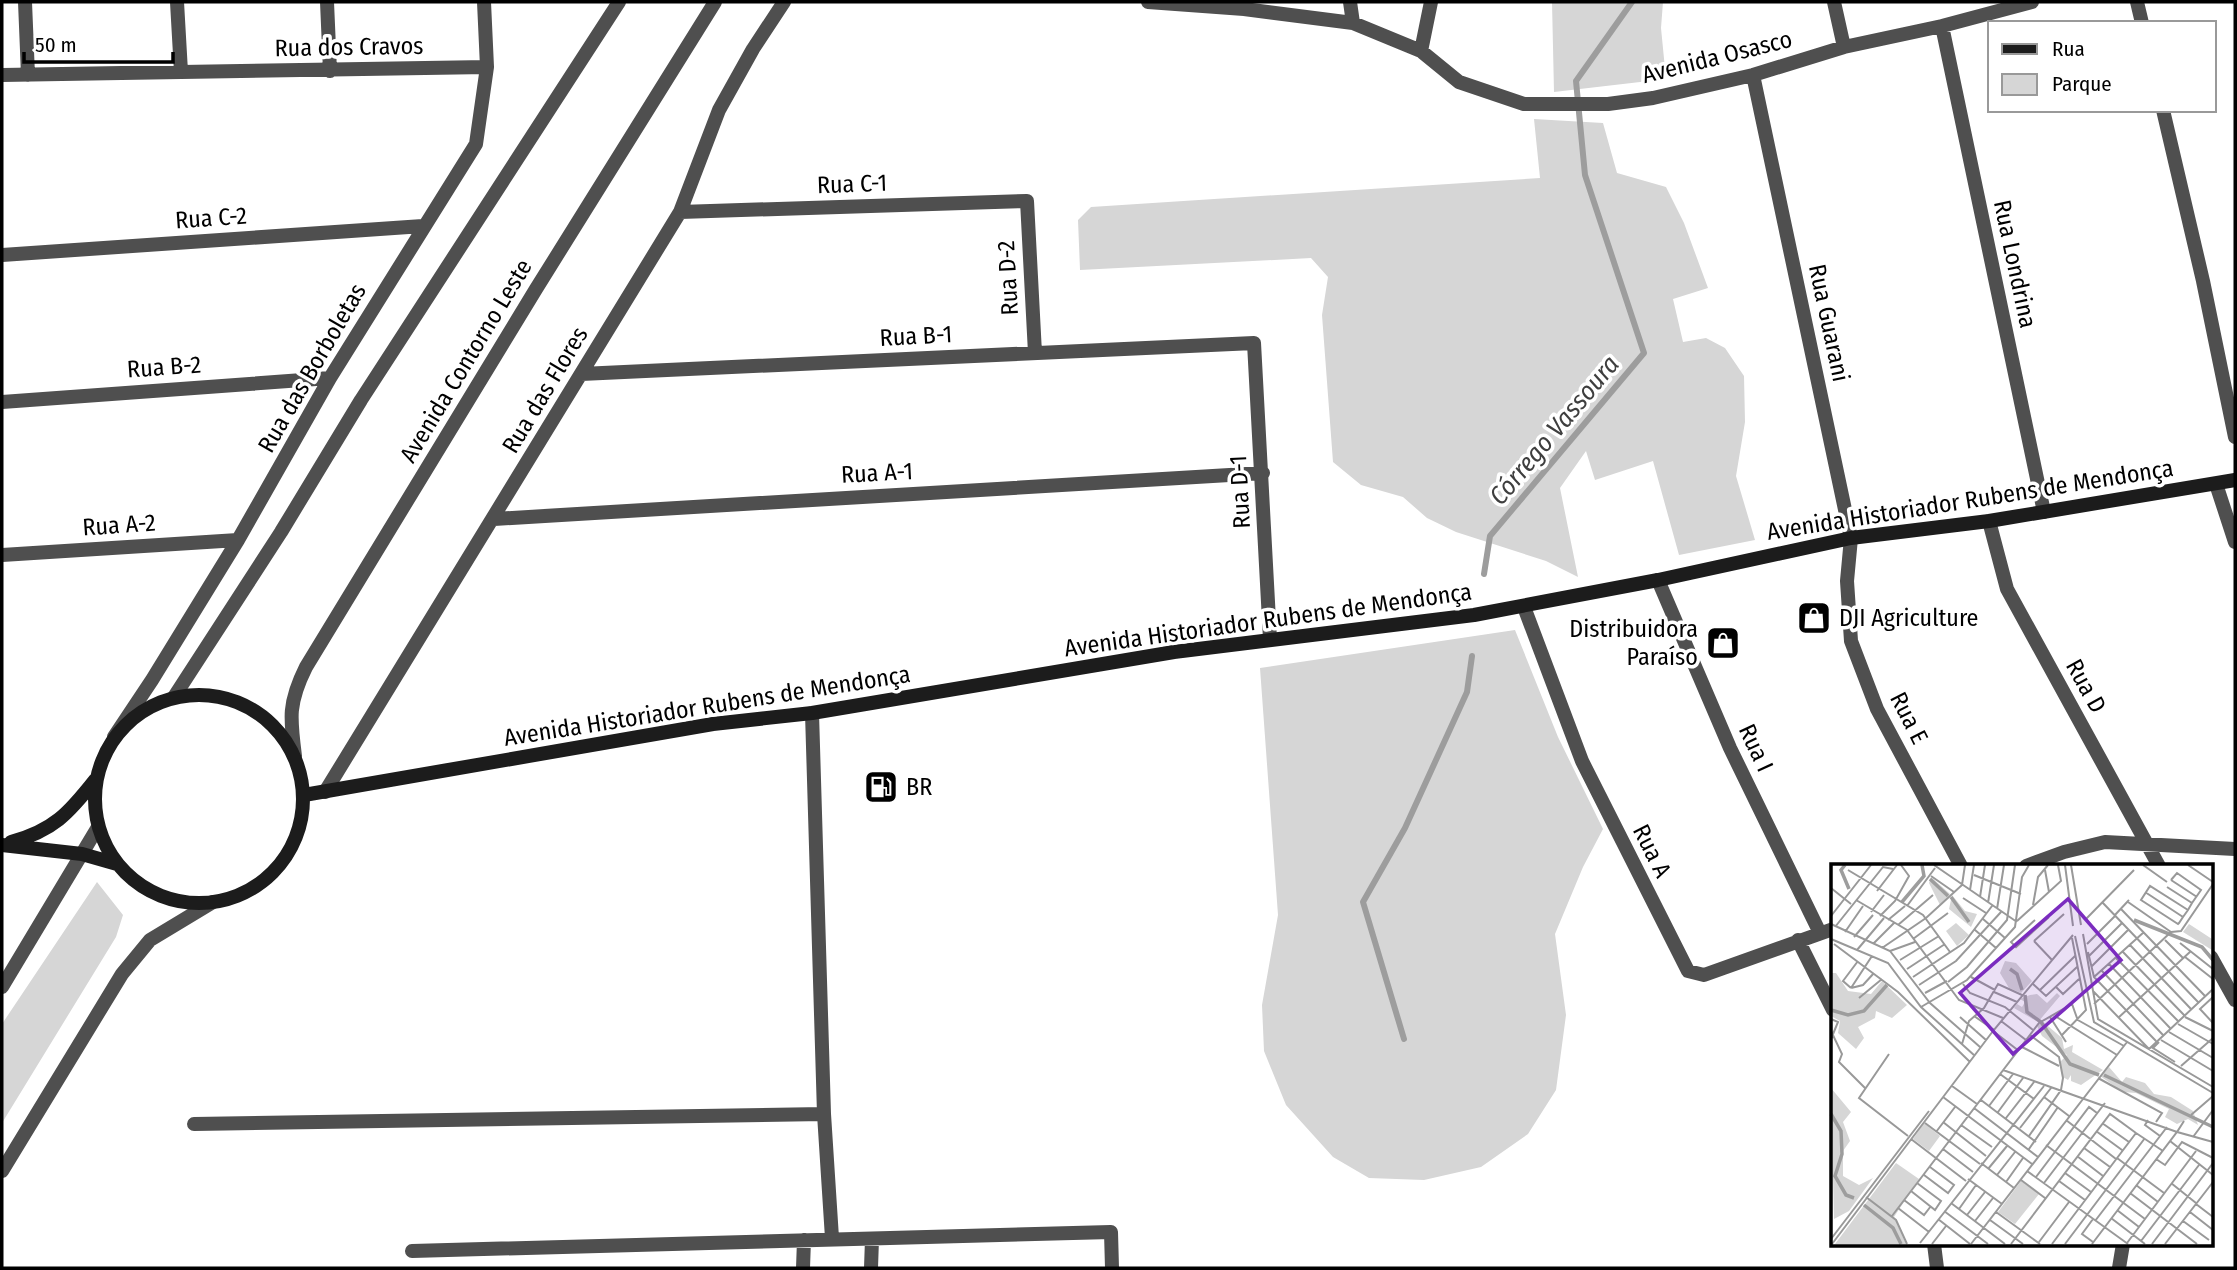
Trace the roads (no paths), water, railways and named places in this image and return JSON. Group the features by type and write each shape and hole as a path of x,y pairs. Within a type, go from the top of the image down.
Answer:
{"main road":[{"name":"Avenida Historiador Rubens de Mendonça","path":"304,795 713,724 812,713 1174,652 1524,607 1851,538 1989,521 2235,480"},
{"path":"186,694 219,696 251,707 277,729 295,756 304,795 298,833 279,867 260,884 238,896 194,903 158,895 142,886 119,865 105,845 98,827 94,804 95,780 102,758 114,737 133,716 158,702 174,697 186,694"},
{"path":"2,845 32,837 49,828 79,801 95,780"},
{"path":"2,845 82,854 119,865"}],"street":[{"path":"25,2 29,75"},
{"path":"177,2 181,72"},
{"path":"327,2 330,71"},
{"name":"Rua das Borboletas","path":"114,737 239,540 330,378 476,144 487,68 484,2"},
{"path":"174,697 361,400 619,2"},
{"name":"Avenida Contorno Leste","path":"295,756 290,722 291,705 306,667 536,289 715,2"},
{"name":"Rua das Flores","path":"325,793 680,212 719,110 753,49 784,2"},
{"name":"Avenida Osasco","path":"1148,2 1244,6 1353,23 1421,51 1459,82 1524,104 1592,104 1653,98 1753,75 1844,47 1942,26 2032,2"},
{"path":"1350,2 1353,23"},
{"path":"1421,51 1431,2"},
{"path":"1835,2 1844,47"},
{"path":"2137,2 2142,21"},
{"name":"Rua Londrina","path":"1942,26 2044,512"},
{"name":"Rua dos Cravos","path":"2,75 487,68"},
{"name":"Rua Guarani","path":"1753,75 1851,538 1847,581"},
{"path":"2163,112 2235,437"},
{"name":"Rua C-1","path":"680,212 1027,201"},
{"name":"Rua D-2","path":"1027,201 1035,353"},
{"name":"Rua C-2","path":"2,255 423,226"},
{"name":"Rua B-1","path":"581,374 1254,343"},
{"name":"Rua D-1","path":"1254,343 1270,639"},
{"name":"Rua B-2","path":"2,402 330,378"},
{"name":"Rua A-1","path":"494,519 1262,473"},
{"path":"2216,484 2235,542"},
{"name":"Rua D","path":"1989,521 2007,589 2159,864"},
{"name":"Rua A-2","path":"2,555 239,540"},
{"name":"Rua I","path":"1658,580 1730,748 1827,931"},
{"name":"Rua E","path":"1847,581 1851,641 1877,709 1960,864"},
{"name":"Rua A","path":"1524,607 1581,761 1688,971 1704,975 1827,931"},
{"path":"812,713 824,1114 832,1238"},
{"path":"2,987 98,827"},
{"path":"2031,864 2064,852 2105,842 2235,849"},
{"path":"2,1171 122,974 141,949 163,931 213,902"},
{"path":"1798,940 1831,1006"},
{"path":"2212,959 2235,1000"},
{"path":"194,1124 824,1114"},
{"path":"412,1251 1111,1232 1112,1268"},
{"path":"871,1268 872,1239"},
{"path":"803,1268 804,1240"},
{"path":"1934,1246 1937,1268"},
{"path":"2119,1268 2123,1246"}],"waterway":[{"name":"Córrego Vassoura","path":"1484,574 1490,536 1644,353 1585,175 1576,81 1632,2"},
{"name":"Córrego Vassoura","path":"1404,1039 1363,902 1405,828 1467,692 1472,656"}],"place":[{"name":"DJI Agriculture","path":"1814,618"},
{"name":"Distribuidora Paraíso","path":"1723,643"},
{"name":"BR","path":"881,787"}]}
